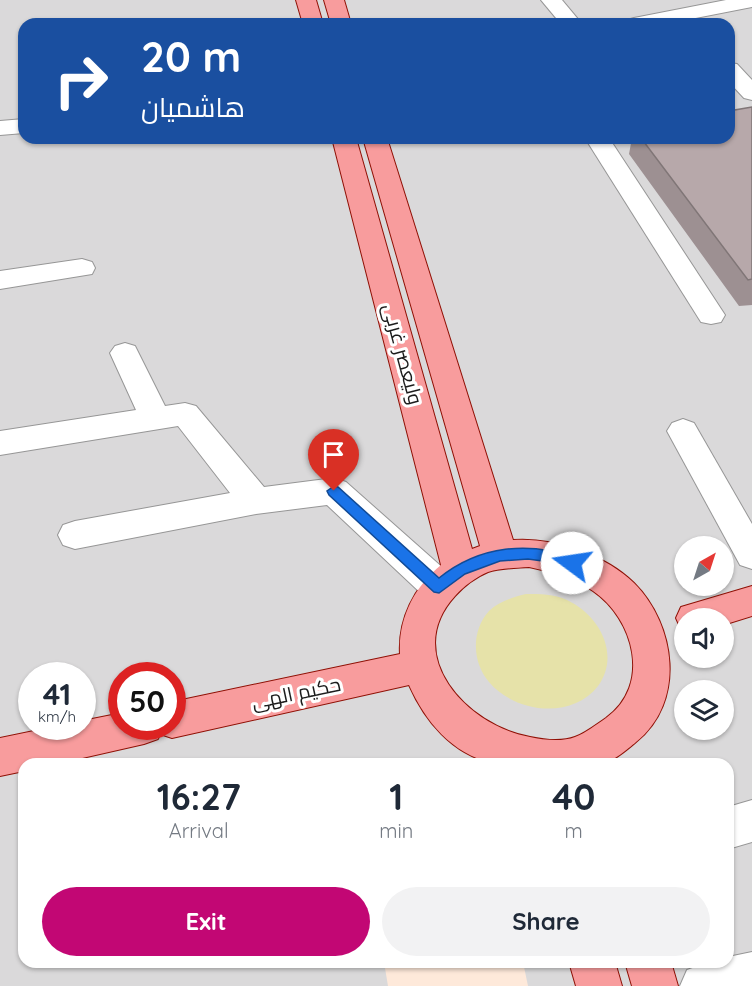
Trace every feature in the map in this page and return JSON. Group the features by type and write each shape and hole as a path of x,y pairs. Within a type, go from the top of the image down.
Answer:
{"main road":[{"path":"306,0 311,18"},
{"path":"334,0 339,18"},
{"name":"ولیعصر غربی","path":"345,144 450,579"},
{"name":"ولیعصر غربی","path":"377,144 500,555"},
{"path":"526,758 492,747 458,726 433,698 420,666 418,637 424,610 450,579 479,561 500,555 538,554 558,557 587,568 612,585 626,599 646,632 653,665 647,699 628,727 585,758"},
{"path":"730,608 752,602"},
{"path":"646,632 674,624"},
{"name":"حکیم الهی","path":"186,717 420,666"},
{"path":"0,757 108,734"},
{"path":"554,758 574,758"},
{"path":"594,968 599,986"},
{"path":"650,968 655,986"}],"street":[{"path":"551,0 567,18"},
{"path":"683,18 697,5 752,1"},
{"path":"735,75 752,93"},
{"path":"0,128 18,126"},
{"path":"601,144 711,315"},
{"path":"0,280 82,268"},
{"path":"125,353 156,419"},
{"path":"0,443 185,414 256,501"},
{"path":"683,431 752,555"},
{"path":"75,535 256,501 334,491 450,579"},
{"path":"734,826 752,822"},
{"path":"703,986 752,975"}],"shaded area":[{"path":"0,0 752,0 752,986 0,986"},
{"path":"526,594 552,595 567,600 589,615 603,637 607,649 605,674 598,686 587,697 574,704 559,708 544,708 528,706 513,700 489,682 479,665 476,647 483,619 497,605"},
{"path":"385,968 524,968 528,986 388,986"}],"building":[{"path":"752,107 752,279 748,280 646,144 735,144 735,110"}],"route":[{"path":"334,491 439,587 460,570 500,555 528,553 558,557 572,563"}]}
